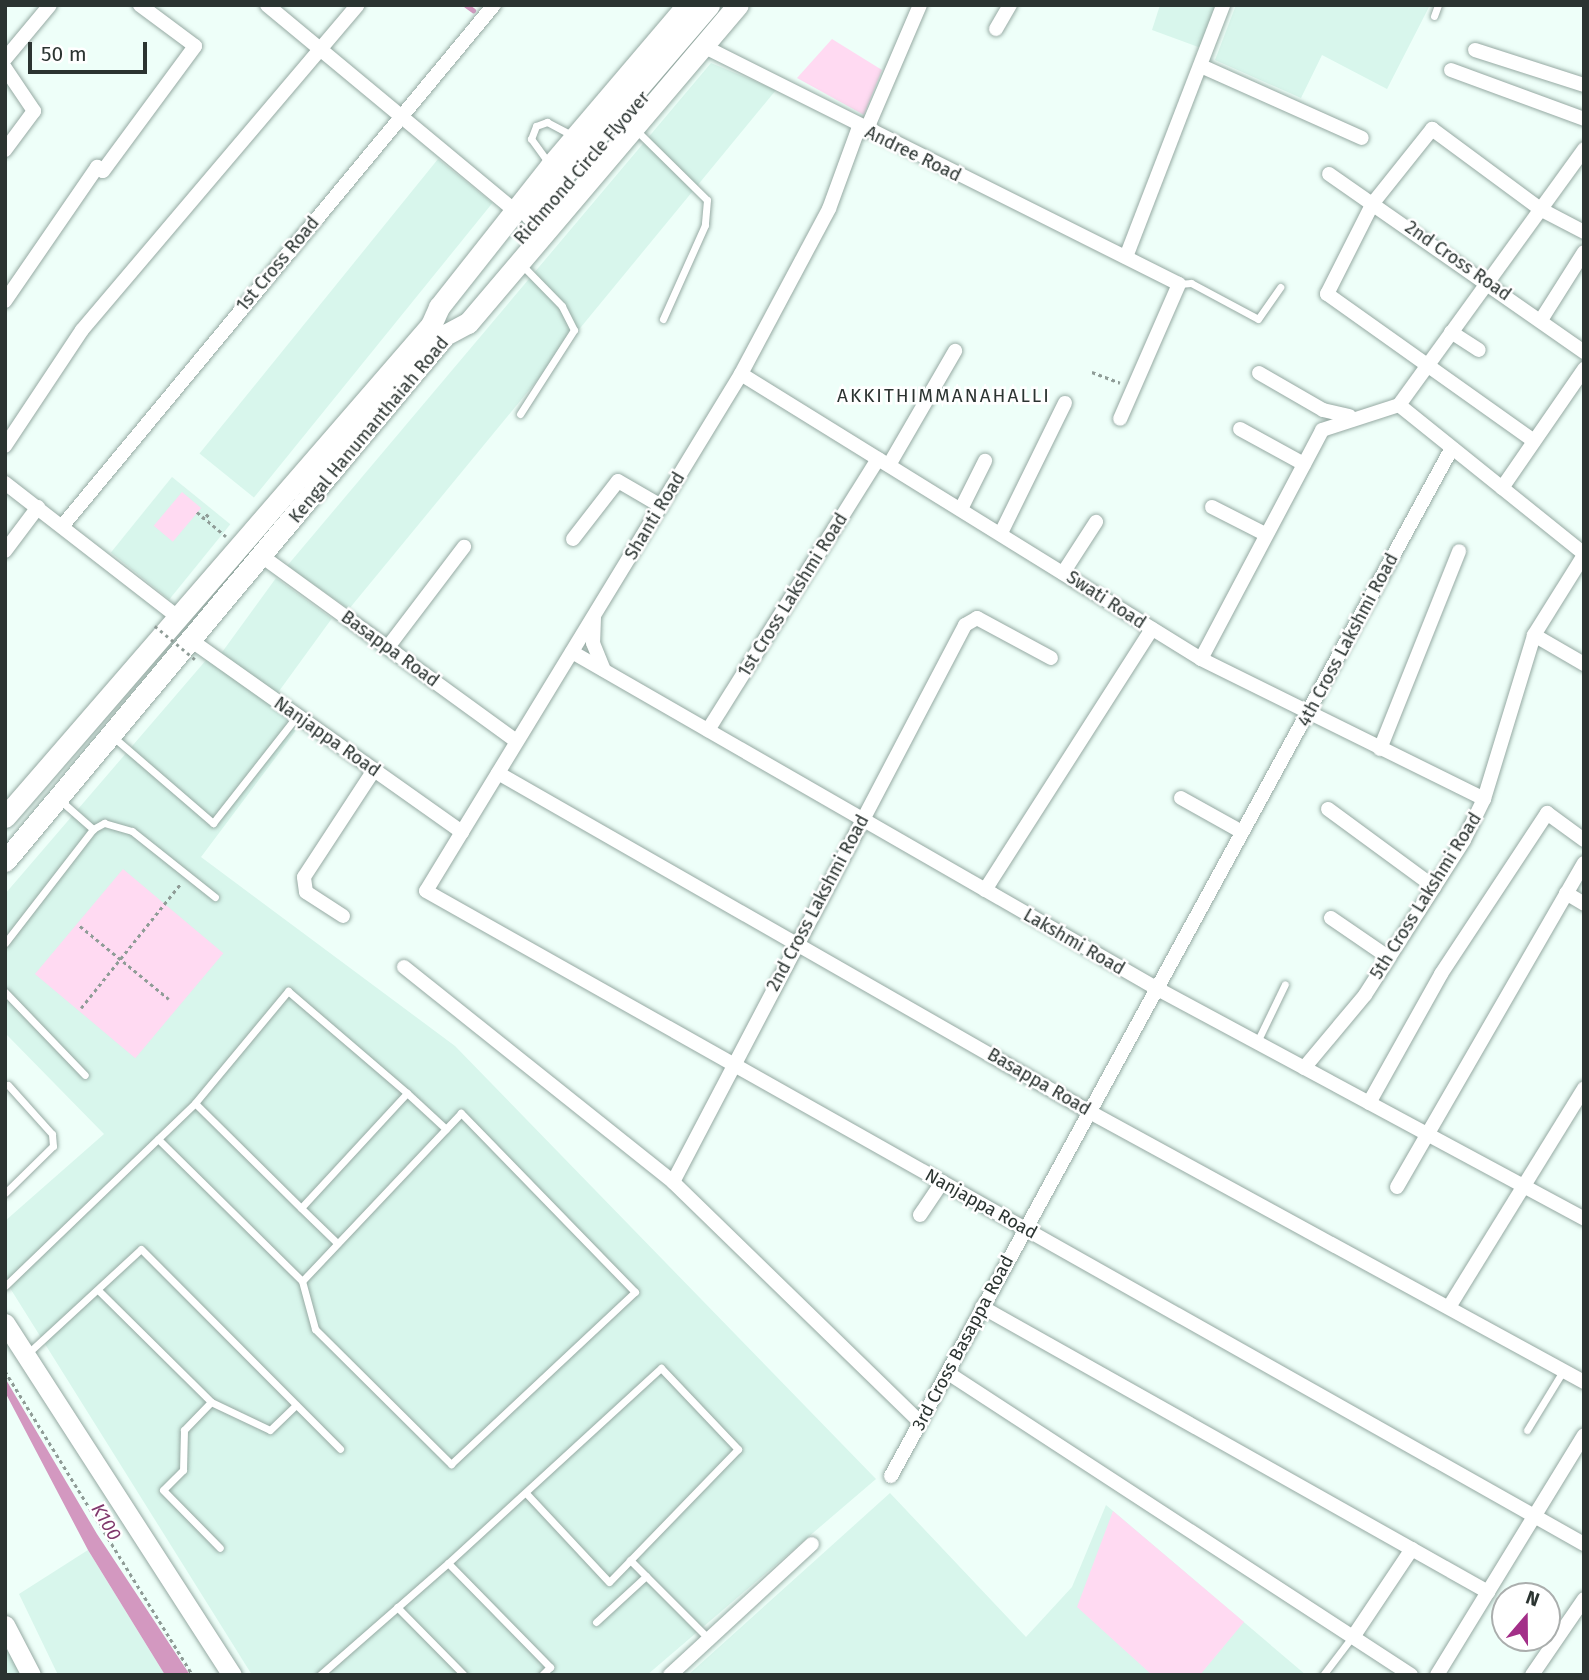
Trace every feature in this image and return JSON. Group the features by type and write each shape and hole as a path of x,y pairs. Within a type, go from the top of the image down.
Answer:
{"main road":[{"name":"Kengal Hanumanthaiah Road","path":"5,861 111,735 195,658 263,557 438,330 515,211 688,5"},
{"name":"Richmond Circle Flyover","path":"438,330 709,5"},
{"name":"Richmond Circle Flyover","path":"456,308 723,5"},
{"name":"Kengal Hanumanthaiah Road","path":"5,817 178,617 438,330 468,323 631,126 738,5"}],"street":[{"path":"5,59 50,5"},
{"path":"5,301 97,167 103,171 195,46 140,5"},
{"path":"5,446 82,330 173,230 358,5"},
{"name":"1st Cross Road","path":"64,524 494,5"},
{"name":"Shanti Road","path":"426,891 741,374 829,209 862,129 920,5"},
{"path":"996,30 1010,5"},
{"path":"1126,257 1223,5"},
{"path":"269,6 318,52 515,211"},
{"path":"5,32 18,42"},
{"name":"Andree Road","path":"703,46 862,129 1179,284"},
{"path":"1475,50 1584,85"},
{"path":"1201,66 1362,138"},
{"path":"5,68 34,111 5,150"},
{"path":"1451,70 1584,119"},
{"path":"1534,441 1327,294 1373,203 1432,129 1540,209 1584,232"},
{"path":"1202,659 1265,534 1322,430 1350,417 1399,405 1584,149"},
{"name":"2nd Cross Road","path":"1329,174 1489,281 1584,352"},
{"path":"1541,320 1584,252"},
{"path":"1120,419 1179,284"},
{"path":"1451,332 1479,350"},
{"name":"1st Cross Lakshmi Road","path":"708,730 955,351"},
{"path":"1502,488 1584,369"},
{"path":"1259,373 1323,410 1350,417"},
{"name":"Swati Road","path":"741,374 1202,659 1484,799"},
{"path":"1001,533 1065,403"},
{"path":"1399,405 1584,554"},
{"path":"1240,429 1304,464"},
{"name":"4th Cross Lakshmi Road","path":"1154,988 1309,713 1451,448"},
{"path":"961,509 985,461"},
{"path":"573,539 618,481 661,506"},
{"path":"5,483 64,524 178,617"},
{"path":"5,551 38,507"},
{"path":"1212,507 1265,534"},
{"path":"1063,573 1097,522"},
{"path":"388,647 464,548"},
{"path":"1380,749 1459,551"},
{"name":"5th Cross Lakshmi Road","path":"1304,1068 1388,957 1434,887 1484,799 1534,635 1584,554"},
{"name":"Basappa Road","path":"263,557 516,741"},
{"path":"594,616 593,643 604,670"},
{"name":"2nd Cross Lakshmi Road","path":"673,1182 965,625 977,618 1051,658"},
{"path":"985,890 1152,629"},
{"path":"1534,635 1584,664"},
{"name":"Lakshmi Road","path":"572,652 861,822 1154,988 1584,1219"},
{"name":"Nanjappa Road","path":"195,658 297,716 462,832"},
{"path":"343,916 306,892 304,877 374,770"},
{"name":"Basappa Road","path":"498,772 1088,1111 1584,1382"},
{"path":"1181,798 1242,832"},
{"path":"1328,809 1434,887"},
{"path":"1369,1103 1441,974 1512,870 1547,813 1584,840"},
{"path":"1397,1187 1584,863"},
{"name":"Nanjappa Road","path":"426,891 732,1068 1025,1228 1584,1544"},
{"path":"1566,893 1584,904"},
{"path":"1331,918 1388,957"},
{"path":"404,967 673,1182 920,1422"},
{"name":"3rd Cross Basappa Road","path":"891,1476 1154,988"},
{"path":"1450,1307 1584,1088"},
{"path":"920,1215 942,1182"},
{"path":"982,1307 1488,1592"},
{"path":"5,1323 232,1675"},
{"path":"948,1373 1411,1675"},
{"path":"1437,1675 1538,1516 1584,1435"},
{"path":"670,1675 811,1544"},
{"path":"1353,1637 1412,1549"},
{"path":"1532,1675 1584,1599"},
{"path":"5,1625 32,1675"}],"lane":[{"path":"1434,16 1438,5"},
{"path":"551,165 534,145 536,126 547,122 574,138"},
{"path":"631,126 707,200 705,225 663,318"},
{"path":"519,262 562,306 574,330 520,414"},
{"path":"1179,284 1191,283 1258,319 1280,287"},
{"path":"111,735 213,823 297,716"},
{"path":"58,798 93,829"},
{"path":"5,943 93,829 104,823 132,831 215,897"},
{"path":"1256,1042 1285,984"},
{"path":"5,1286 195,1103 288,991 446,1129"},
{"path":"5,992 85,1075"},
{"path":"5,1194 53,1146 52,1134 8,1085"},
{"path":"301,1208 407,1093"},
{"path":"195,1103 337,1243"},
{"path":"158,1139 302,1281 315,1329 452,1464 635,1292 461,1113 302,1281"},
{"path":"26,1356 141,1250 340,1449"},
{"path":"98,1290 211,1402 270,1430 296,1405"},
{"path":"320,1675 526,1493 661,1368 738,1448 609,1583 526,1493"},
{"path":"1527,1430 1563,1371"},
{"path":"211,1402 184,1430 183,1470 163,1490 220,1548"},
{"path":"631,1560 709,1639"},
{"path":"448,1563 550,1667 542,1675"},
{"path":"596,1622 646,1576"},
{"path":"397,1607 464,1675"},
{"path":"1323,1675 1353,1637"}],"path":[{"path":"1093,372 1133,388"},
{"path":"197,512 226,536"},
{"path":"202,519 205,514 209,520"},
{"path":"155,626 195,658"},
{"path":"81,1008 187,875"},
{"path":"80,926 169,999"},
{"path":"5,1371 193,1675"},
{"path":"98,1515 103,1528"}],"shaded area":[{"path":"1160,5 1218,5 1201,48 1152,30"},
{"path":"1236,5 1430,5 1387,89 1322,55 1301,98 1215,60"},
{"path":"832,39 882,70 864,115 797,78"},
{"path":"711,63 776,90 349,609 287,566"},
{"path":"438,159 492,203 254,498 199,454"},
{"path":"172,477 230,524 169,600 111,552"},
{"path":"182,492 201,508 173,542 154,526"},
{"path":"276,578 332,619 274,698 218,657"},
{"path":"207,659 300,725 201,857 455,1046 876,1479 647,1675 252,1675 5,1280 5,1221 104,1134 5,1033 5,894"},
{"path":"123,869 223,953 135,1058 35,974"},
{"name":"K100","path":"5,1378 97,1534 190,1675 165,1675 88,1550 5,1392"},
{"path":"890,1493 1026,1637 1072,1587 1106,1505 1306,1675 688,1675"},
{"path":"1113,1511 1244,1622 1200,1675 1152,1675 1077,1607"},
{"path":"88,1550 165,1675 58,1675 19,1594"},
{"path":"5,1643 20,1675 5,1675"}],"waterway":[{"path":"466,5 473,10"}],"district":[{"name":"AKKITHIMMANAHALLI","path":"944,396"}]}
